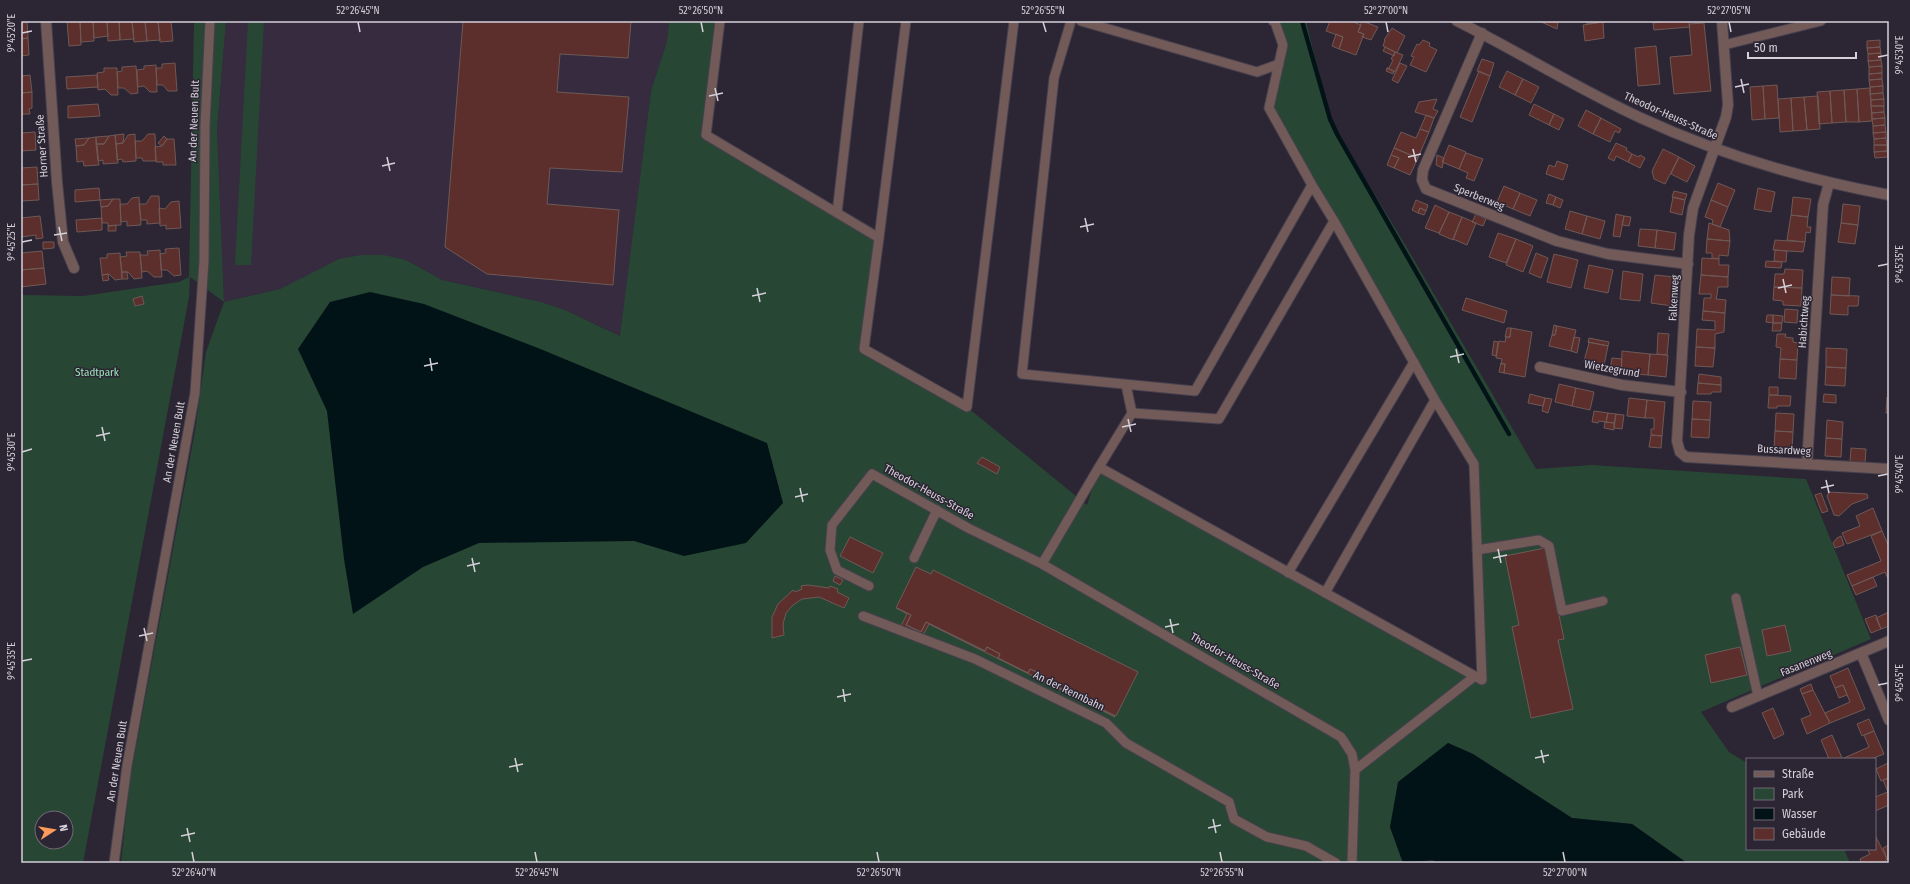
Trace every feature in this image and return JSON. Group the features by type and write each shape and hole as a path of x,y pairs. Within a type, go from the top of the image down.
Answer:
{"street":[{"name":"Horner Straße","path":"46,21 57,182 63,242 74,268"},
{"name":"Theodor-Heuss-Straße","path":"1457,21 1482,33 1552,73 1641,118 1714,149 1755,163 1829,183 1889,195"},
{"name":"Falkenweg","path":"1680,452 1678,441 1688,264 1693,208 1728,106 1722,21"},
{"name":"Sperberweg","path":"1482,33 1423,170 1422,180 1426,188 1557,241 1608,254 1688,264"},
{"name":"Habichtweg","path":"1807,464 1823,205 1829,183"},
{"name":"Wietzegrund","path":"1540,367 1622,385 1681,392"},
{"name":"Bussardweg","path":"1680,452 1686,457 1889,469"},
{"name":"Fasanenweg","path":"1732,706 1889,641"},
{"path":"1861,653 1889,720"}],"lane":[{"name":"An der Neuen Bult","path":"114,863 127,766 195,393 204,260 204,126 210,21"},
{"path":"720,21 706,135 879,238"},
{"path":"837,212 859,21"},
{"path":"906,21 864,349 967,407 1014,21"},
{"path":"1071,21 1054,78 1022,374 1196,391 1312,185"},
{"path":"1081,21 1257,72 1279,64"},
{"path":"1099,467 1482,680 1474,464 1435,400 1334,220 1268,108 1283,45 1275,22 1272,21"},
{"path":"1724,45 1821,21"},
{"path":"1132,413 1219,419 1334,220"},
{"path":"1288,573 1414,362"},
{"path":"1042,564 1132,413 1126,385"},
{"path":"1326,593 1435,400"},
{"name":"Theodor-Heuss-Straße","path":"869,586 837,570 830,550 832,525 872,474 968,528 1042,564 1341,736 1352,754 1355,770 1352,863"},
{"path":"914,558 937,510"},
{"path":"1478,550 1539,540 1549,546 1562,611 1603,601"},
{"path":"1736,598 1758,696"},
{"name":"An der Rennbahn","path":"863,616 975,659 1106,723 1126,743 1229,802 1234,819 1267,837 1306,846 1336,863"},
{"path":"1355,770 1475,676"}],"shaded area":[{"path":"226,21 669,21 667,41 651,91 621,336 565,310 541,302 442,280 406,260 339,259 280,289 224,302 217,129"}],"green space":[{"name":"Stadtpark","path":"194,21 226,21 217,129 224,302 190,277 189,297 83,863 21,863 21,295 83,296 179,282 189,277"},
{"path":"248,21 264,21 251,265 235,265"},
{"path":"669,21 720,21 706,135 879,238 864,349 967,407 1087,505 1099,467 1482,680 1474,464 1269,108 1283,45 1273,21 1306,21 1331,123 1403,241 1536,469 1592,465 1806,479 1871,639 1701,712 1729,752 1746,762 1746,850 1844,850 1850,863 1687,863 1632,824 1572,818 1473,754 1448,743 1390,827 1403,863 121,863 130,780 195,431 206,352 224,302 280,289 339,259 361,255 384,255 406,260 442,280 541,302 565,310 620,336 651,91 667,41"}],"water":[{"path":"370,292 424,304 538,348 767,443 783,503 746,543 684,556 634,541 479,543 423,567 353,614 344,559 327,411 298,349 330,302"},
{"path":"1448,743 1473,754 1572,818 1632,824 1687,863 1437,863 1433,860 1403,863 1390,827 1398,782"}],"building":[{"path":"67,21 80,21 81,45 69,46"},
{"path":"80,21 93,21 94,41 81,42"},
{"path":"93,21 107,21 108,36 94,38"},
{"path":"107,21 119,21 120,40 108,41"},
{"path":"119,21 132,21 134,39 120,40"},
{"path":"132,21 145,21 147,41 134,42"},
{"path":"145,21 158,21 160,40 147,41"},
{"path":"158,21 171,21 173,41 160,42"},
{"path":"463,21 631,21 628,58 560,54 557,92 629,97 622,172 550,168 547,204 619,210 613,285 487,274 445,247"},
{"path":"1330,21 1351,21 1361,25 1358,32 1364,34 1356,55 1339,49 1343,37 1326,31"},
{"path":"1362,21 1378,27 1371,40 1362,37 1364,34 1358,32"},
{"path":"1539,21 1558,21 1557,29"},
{"path":"1587,21 1602,21 1602,22 1587,24"},
{"path":"1689,21 1690,27 1654,30 1653,23"},
{"path":"27,22 28,38 21,39 21,23"},
{"path":"1603,22 1604,38 1585,41 1583,25"},
{"path":"1704,23 1711,91 1674,94 1670,57 1692,55 1689,24"},
{"path":"1392,28 1405,36 1397,53 1383,46 1384,40"},
{"path":"1336,34 1343,37 1339,49 1332,46"},
{"path":"28,38 29,55 21,56 21,39"},
{"path":"1423,40 1430,43 1429,46 1437,50 1426,72 1410,65 1414,57 1411,56 1417,44 1419,45"},
{"path":"1880,40 1880,47 1867,48 1867,41"},
{"path":"1656,46 1660,84 1638,86 1635,48"},
{"path":"1385,47 1395,52 1394,56 1383,51"},
{"path":"1880,47 1881,53 1868,54 1867,48"},
{"path":"1395,52 1403,55 1395,72 1387,68 1389,68 1393,60 1391,59"},
{"path":"1881,53 1881,60 1868,61 1868,54"},
{"path":"1482,59 1494,63 1490,76 1477,71"},
{"path":"1881,60 1882,66 1869,67 1868,61"},
{"path":"175,63 177,91 168,91 163,85 157,85 156,68 162,68 162,64"},
{"path":"1400,63 1407,66 1398,83 1392,80"},
{"path":"156,65 157,92 150,92 144,86 138,87 137,70 144,69 144,66"},
{"path":"136,66 138,93 131,94 124,88 118,88 117,72 122,71 122,67"},
{"path":"1882,66 1882,73 1869,74 1869,67"},
{"path":"104,68 117,68 118,95 111,95 105,89 98,90 97,73 104,72"},
{"path":"1387,68 1394,71 1393,74 1386,71"},
{"path":"1479,71 1490,76 1472,122 1460,117"},
{"path":"1507,71 1523,79 1515,95 1499,87"},
{"path":"1882,73 1882,79 1869,80 1869,74"},
{"path":"30,75 32,92 21,93 21,76"},
{"path":"97,75 98,87 67,89 66,77"},
{"path":"1523,79 1539,87 1531,103 1515,95"},
{"path":"1882,79 1883,86 1870,87 1869,80"},
{"path":"1777,85 1779,118 1765,119 1763,86"},
{"path":"1763,86 1765,119 1752,120 1750,87"},
{"path":"1883,86 1883,93 1870,94 1870,87"},
{"path":"1870,88 1872,121 1859,122 1857,89"},
{"path":"1857,89 1859,122 1846,122 1844,90"},
{"path":"1844,90 1846,122 1832,123 1830,91"},
{"path":"1830,91 1832,123 1819,124 1817,92"},
{"path":"32,92 32,108 29,109 30,114 22,114 21,93"},
{"path":"1883,93 1884,99 1871,100 1870,94"},
{"path":"1818,96 1820,129 1807,130 1804,97"},
{"path":"1804,97 1807,130 1793,131 1791,98"},
{"path":"1791,98 1793,131 1780,132 1778,99"},
{"path":"1437,99 1433,109 1438,111 1434,118 1415,112 1419,102"},
{"path":"1884,99 1884,106 1871,106 1871,100"},
{"path":"98,104 100,116 68,118 68,106"},
{"path":"1534,104 1554,114 1549,125 1529,115"},
{"path":"1871,106 1884,106 1884,112 1872,113"},
{"path":"1586,110 1601,118 1593,134 1578,126"},
{"path":"1884,112 1885,118 1872,119 1872,113"},
{"path":"1554,114 1564,119 1559,130 1549,125"},
{"path":"1426,115 1434,118 1429,132 1420,129"},
{"path":"1601,118 1621,129 1619,133 1615,131 1610,142 1593,134"},
{"path":"1885,118 1885,125 1873,126 1872,119"},
{"path":"1885,125 1886,132 1873,133 1873,126"},
{"path":"1420,129 1429,132 1418,158 1394,148 1401,132 1416,138"},
{"path":"35,132 36,150 21,151 21,133"},
{"path":"1886,132 1886,138 1874,139 1873,133"},
{"path":"124,134 123,143 116,144 115,135"},
{"path":"135,134 136,161 123,162 122,159 117,160 116,144 123,143 128,135"},
{"path":"148,134 155,134 156,161 143,161 142,158 136,158 135,141 142,141"},
{"path":"115,135 118,163 103,164 103,160 98,161 96,144 104,144 109,136"},
{"path":"109,136 104,144 96,144 96,137"},
{"path":"164,136 167,139 162,146 158,143"},
{"path":"96,137 99,165 84,166 83,161 77,162 76,146 84,145 89,138"},
{"path":"89,138 84,145 76,146 75,139"},
{"path":"1886,138 1887,145 1874,145 1874,139"},
{"path":"167,139 174,139 176,165 163,165 163,162 156,162 155,147 162,146"},
{"path":"1616,143 1627,148 1626,150 1632,154 1628,162 1616,156 1614,161 1608,158"},
{"path":"1449,145 1466,152 1459,169 1442,162"},
{"path":"1874,145 1887,145 1887,151 1874,152"},
{"path":"1394,148 1418,158 1410,175 1394,168 1399,158 1391,155"},
{"path":"1663,149 1679,157 1665,184 1654,179 1652,171"},
{"path":"1887,151 1888,157 1875,158 1874,152"},
{"path":"1466,153 1483,159 1474,181 1466,178 1468,173 1459,169"},
{"path":"1632,154 1639,157 1640,155 1645,158 1640,168 1628,162"},
{"path":"1391,155 1399,158 1394,168 1387,165"},
{"path":"1437,155 1444,158 1442,168 1436,165"},
{"path":"1679,157 1695,166 1687,182 1671,174"},
{"path":"1557,161 1568,165 1563,180 1546,174 1549,165 1555,167"},
{"path":"37,167 38,184 21,185 21,168"},
{"path":"1718,183 1735,190 1728,207 1711,200"},
{"path":"38,184 39,200 21,201 21,185"},
{"path":"1504,186 1520,193 1513,209 1497,202"},
{"path":"99,188 100,200 75,202 75,190"},
{"path":"1758,188 1775,192 1771,212 1754,209"},
{"path":"1674,191 1687,194 1685,200 1672,197"},
{"path":"1520,193 1537,200 1530,216 1513,209"},
{"path":"1549,194 1556,197 1553,205 1546,203"},
{"path":"151,196 159,196 160,223 147,224 147,220 141,220 139,204 146,204"},
{"path":"139,197 141,225 127,226 127,221 121,222 120,204 127,204 132,198"},
{"path":"1556,197 1563,200 1560,208 1553,205"},
{"path":"1673,197 1685,200 1682,215 1670,212"},
{"path":"1793,197 1811,199 1808,217 1791,215"},
{"path":"113,199 120,199 121,225 108,226 108,223 102,223 101,207 108,206"},
{"path":"113,199 108,206 101,207 100,200"},
{"path":"1416,200 1428,205 1426,211 1420,208 1418,213 1412,210"},
{"path":"1711,200 1728,207 1720,227 1712,224 1713,220 1705,217"},
{"path":"179,201 181,228 166,229 166,225 160,226 159,208 165,209 171,202"},
{"path":"1843,204 1860,206 1858,225 1841,223"},
{"path":"1435,205 1449,212 1439,233 1425,228"},
{"path":"1420,208 1426,211 1424,215 1418,213"},
{"path":"1570,211 1587,216 1582,234 1565,229"},
{"path":"1449,212 1462,217 1453,240 1439,234"},
{"path":"1476,214 1486,219 1483,226 1472,222"},
{"path":"1616,214 1624,216 1620,237 1613,236"},
{"path":"1791,215 1808,217 1807,227 1811,227 1810,233 1806,232 1805,242 1787,240"},
{"path":"40,216 43,238 36,239 36,235 21,237 21,218"},
{"path":"1587,216 1605,221 1600,239 1582,234"},
{"path":"1624,216 1631,217 1629,226 1622,225"},
{"path":"1462,217 1476,223 1467,245 1453,239"},
{"path":"102,218 102,230 77,232 76,220"},
{"path":"1709,223 1729,230 1730,241 1707,239"},
{"path":"1841,223 1858,225 1855,244 1838,242"},
{"path":"116,225 116,231 108,231 108,226"},
{"path":"1640,229 1657,230 1655,248 1638,246"},
{"path":"1657,230 1676,233 1674,250 1655,248"},
{"path":"1498,233 1516,239 1506,263 1489,257"},
{"path":"1516,239 1533,246 1523,272 1506,265"},
{"path":"1707,239 1730,241 1728,256 1719,255 1719,259 1712,258 1712,253 1706,253"},
{"path":"1775,240 1805,242 1803,252 1773,250"},
{"path":"43,242 54,242 54,248 43,249"},
{"path":"179,248 181,275 174,276 167,270 161,270 160,254 166,253 165,249"},
{"path":"160,250 162,277 154,277 147,271 142,272 140,255 148,255 147,251"},
{"path":"1775,250 1787,251 1786,262 1774,261"},
{"path":"42,251 44,268 21,270 21,253"},
{"path":"126,252 140,252 142,278 134,279 128,272 122,272 120,257 127,256"},
{"path":"120,253 122,279 115,280 109,274 102,275 100,258 107,258 107,254"},
{"path":"1536,253 1548,258 1541,278 1529,273"},
{"path":"1554,254 1578,260 1571,288 1547,282"},
{"path":"1702,258 1719,259 1719,265 1729,265 1728,277 1701,275"},
{"path":"1766,261 1782,262 1781,268 1765,267"},
{"path":"1589,265 1613,270 1608,293 1584,288"},
{"path":"44,268 46,284 21,287 21,270"},
{"path":"1785,269 1803,270 1802,288 1774,287 1775,274 1784,274"},
{"path":"1623,271 1643,274 1640,301 1620,299"},
{"path":"122,272 127,272 128,279 122,279"},
{"path":"108,274 109,280 103,281 102,275"},
{"path":"1655,275 1675,277 1672,306 1651,303"},
{"path":"1701,275 1728,277 1728,287 1718,287 1716,299 1726,300 1725,313 1703,311 1704,298 1711,298 1711,294 1699,294"},
{"path":"1832,277 1850,278 1849,296 1831,295"},
{"path":"1774,287 1802,288 1801,306 1783,305 1783,301 1773,300"},
{"path":"1831,295 1859,296 1858,306 1848,306 1848,315 1830,314"},
{"path":"142,296 144,304 135,306 133,299"},
{"path":"1466,298 1507,311 1504,323 1462,310"},
{"path":"1785,309 1798,310 1797,323 1784,322"},
{"path":"1703,311 1725,313 1724,332 1715,334 1715,348 1696,347 1697,329 1715,330 1715,321 1702,320"},
{"path":"1767,315 1773,315 1773,323 1766,322"},
{"path":"1773,315 1783,316 1782,323 1773,323"},
{"path":"1773,323 1782,323 1781,331 1772,331"},
{"path":"1554,325 1557,326 1555,335 1552,335"},
{"path":"1557,326 1576,330 1571,351 1549,346 1552,335 1555,335"},
{"path":"1507,328 1511,328 1510,337 1505,337"},
{"path":"1511,328 1532,332 1525,377 1504,373 1505,364 1501,364 1502,359 1496,358 1499,341 1505,342 1506,337 1510,337"},
{"path":"1658,333 1669,334 1667,355 1657,354"},
{"path":"1777,334 1786,334 1785,337 1793,338 1793,342 1798,343 1797,360 1780,359 1781,348 1776,347"},
{"path":"1574,337 1580,338 1577,353 1571,351"},
{"path":"1589,338 1609,342 1608,346 1588,342"},
{"path":"1494,341 1498,342 1496,356 1492,355"},
{"path":"1588,342 1608,346 1604,365 1584,361"},
{"path":"1696,347 1715,348 1713,367 1695,366"},
{"path":"1826,348 1847,349 1846,368 1826,367"},
{"path":"1622,351 1650,354 1648,375 1621,373"},
{"path":"1650,354 1668,355 1666,377 1648,375"},
{"path":"1612,358 1622,359 1621,372 1610,371"},
{"path":"1780,359 1797,360 1796,379 1779,378"},
{"path":"1501,363 1505,364 1504,373 1499,372"},
{"path":"1826,367 1846,368 1845,386 1825,385"},
{"path":"1699,374 1721,377 1721,385 1698,383"},
{"path":"1698,383 1721,385 1721,392 1697,394"},
{"path":"1559,384 1576,388 1572,406 1555,402"},
{"path":"1769,387 1778,387 1778,395 1769,395"},
{"path":"1576,388 1594,392 1590,410 1572,406"},
{"path":"1530,394 1545,398 1543,406 1528,403"},
{"path":"1824,394 1836,395 1836,403 1823,402"},
{"path":"1769,395 1791,396 1790,406 1768,408"},
{"path":"1887,397 1889,397 1889,413 1886,413"},
{"path":"1545,398 1552,399 1548,413 1542,411"},
{"path":"1629,398 1647,400 1645,418 1627,416"},
{"path":"1647,400 1665,402 1662,436 1651,435 1651,429 1654,429 1654,418 1645,418"},
{"path":"1693,401 1711,402 1710,420 1692,419"},
{"path":"1594,411 1608,413 1606,422 1592,422"},
{"path":"1608,413 1616,414 1614,423 1606,422"},
{"path":"1776,413 1794,414 1793,432 1775,431"},
{"path":"1616,414 1624,415 1622,429 1614,428"},
{"path":"1692,419 1710,420 1709,438 1691,437"},
{"path":"1827,420 1843,422 1842,439 1826,438"},
{"path":"1605,422 1614,423 1614,430 1604,428"},
{"path":"1775,431 1793,432 1792,450 1774,449"},
{"path":"1651,435 1662,436 1661,448 1649,447"},
{"path":"1826,438 1842,439 1841,457 1825,456"},
{"path":"1851,448 1866,449 1865,463 1850,462"},
{"path":"982,457 1000,467 997,474 977,463"},
{"path":"1829,492 1867,494 1868,498 1852,504 1839,516 1834,515 1827,496"},
{"path":"1821,493 1828,511 1822,513 1815,495"},
{"path":"1873,508 1882,531 1847,544 1842,533 1860,526 1856,516"},
{"path":"1882,531 1889,547 1889,581 1885,572 1852,586 1847,575 1881,561 1871,536"},
{"path":"1841,536 1844,545 1835,548 1833,543"},
{"path":"850,537 883,553 873,573 840,556"},
{"path":"1545,548 1564,639 1558,640 1573,709 1531,718 1512,627 1519,625 1505,556"},
{"path":"916,567 931,574 933,570 1138,672 1116,716 1085,701 1088,697 1073,690 1072,693 1042,680 1044,675 1030,669 1028,673 998,658 1000,654 987,647 985,651 926,622 921,632 906,625 911,615 896,608"},
{"path":"835,576 843,580 840,585 833,581"},
{"path":"1873,577 1877,586 1856,595 1852,586"},
{"path":"808,585 829,588 830,586 838,589 837,592 849,598 844,608 819,597 802,599 793,605 786,613 783,624 784,635 772,638 772,617 778,604 793,590 795,592 802,589 801,586"},
{"path":"897,608 911,615 906,625 921,632 926,622 985,651 987,647 1000,654 998,658 1028,673 1030,669 1044,675 1042,680 1072,693 1073,690 1088,697 1085,701 1115,717 929,624 922,637 901,626 907,614"},
{"path":"1889,612 1889,626 1881,629 1876,618"},
{"path":"1876,615 1881,629 1871,633 1865,619"},
{"path":"1785,625 1791,651 1767,656 1762,630"},
{"path":"1740,647 1747,675 1711,683 1705,655"},
{"path":"1848,668 1865,709 1830,723 1825,713 1850,702 1843,685 1835,688 1830,676"},
{"path":"1811,684 1813,690 1802,694 1800,689"},
{"path":"1843,685 1847,695 1839,698 1835,688"},
{"path":"1813,690 1830,723 1807,734 1801,719 1811,715 1802,694"},
{"path":"1773,708 1784,734 1774,739 1762,713"},
{"path":"1869,719 1874,731 1862,736 1857,724"},
{"path":"1874,731 1884,754 1874,758 1844,758 1869,747 1864,735"},
{"path":"1832,735 1842,758 1829,758 1821,740"},
{"path":"1888,763 1889,778 1881,781 1876,769"},
{"path":"1889,778 1889,805 1876,811 1876,797 1888,792 1883,780"},
{"path":"1876,837 1887,859 1883,863 1861,863 1860,859 1870,854 1868,850 1876,850"},
{"path":"1889,845 1889,858 1887,859 1883,848"}],"waterway":[{"path":"1302,21 1330,119 1337,134 1509,434"}]}
